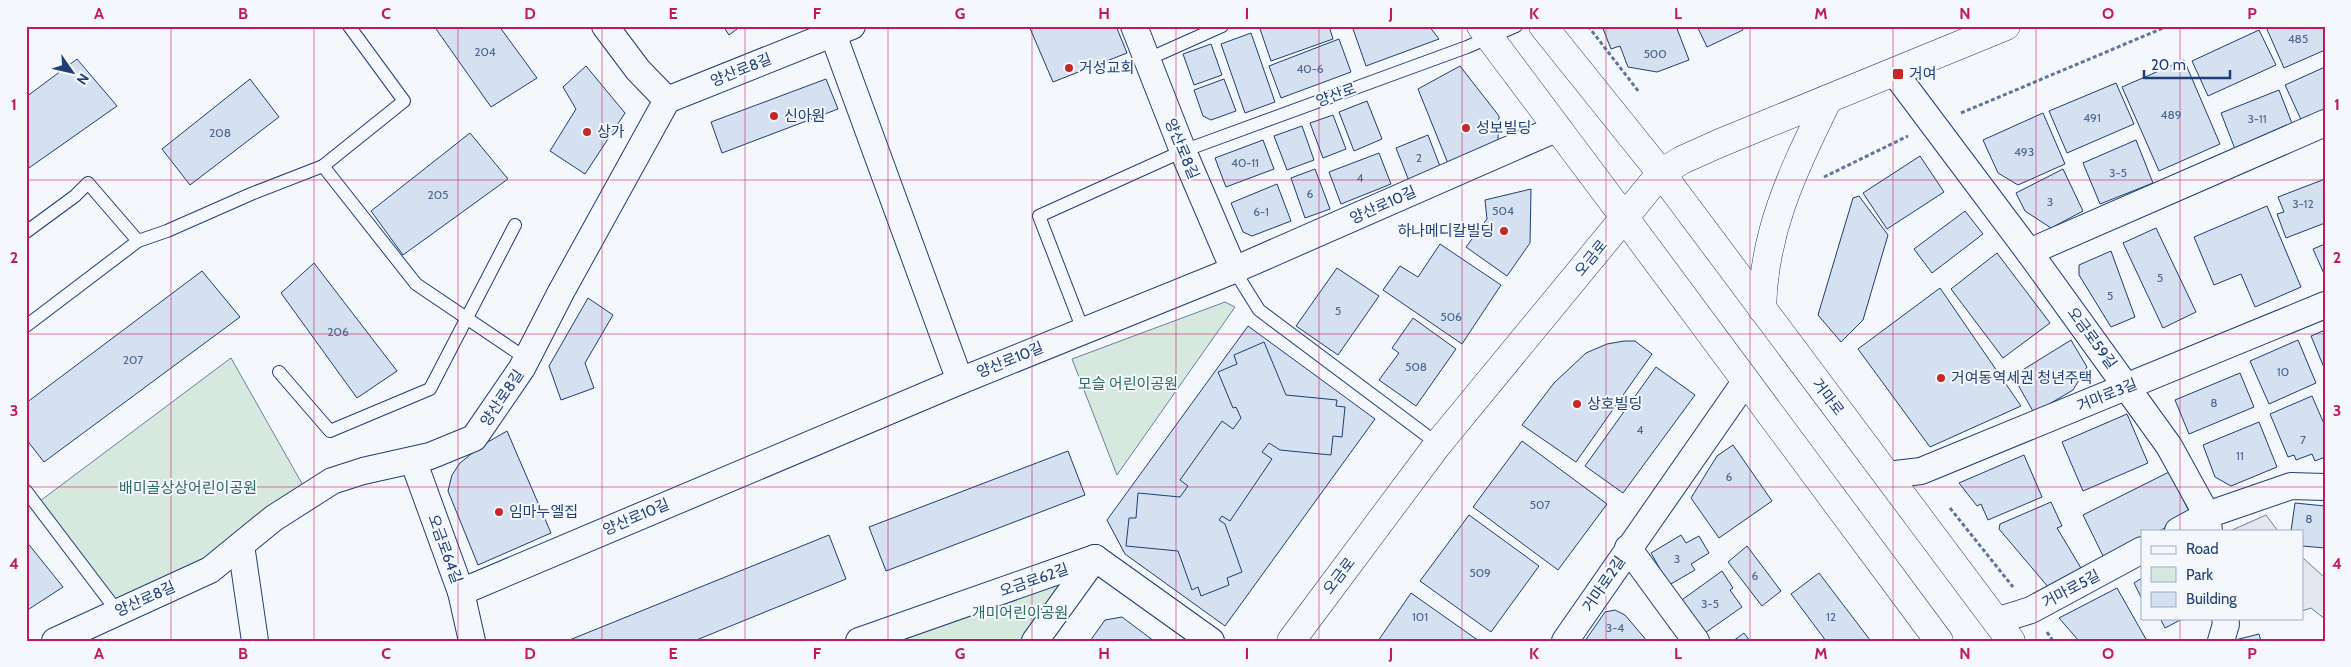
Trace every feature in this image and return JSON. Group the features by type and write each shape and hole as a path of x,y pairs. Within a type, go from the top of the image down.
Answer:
{"main road":[{"path":"1543,26 1661,172"},
{"name":"오금로","path":"1291,641 1438,444 1661,172 1682,160 1720,143 2006,26"},
{"path":"1485,32 1625,217 1745,382 1939,641"},
{"path":"1762,309 1763,276 1786,187 1828,99"},
{"name":"거마로","path":"1661,172 2004,631"}],"street":[{"path":"605,26 638,70 667,100"},
{"name":"양산로8길","path":"1134,26 1183,151 1234,270"},
{"name":"양산로8길","path":"55,641 210,570 274,518 332,481 363,471 430,456 474,438 527,359 561,292 667,100 842,30 960,380"},
{"name":"오금로59길","path":"1894,72 2029,252 2169,446 2208,523"},
{"path":"2029,252 2325,123"},
{"name":"양산로10길","path":"461,592 960,380 1234,270 1558,128"},
{"name":"거마로3길","path":"1887,475 1921,471 2325,305"},
{"path":"1628,548 1745,382"},
{"name":"오금로64길","path":"413,460 461,592 472,641"},
{"path":"2182,530 2208,523 2291,486 2325,487"},
{"path":"241,545 254,641"},
{"name":"거마로2길","path":"1565,641 1628,548 1696,641"},
{"name":"거마로5길","path":"2004,631 2031,610 2141,551"},
{"path":"1095,558 1211,641"},
{"name":"오금로62길","path":"859,641 1095,558"},
{"name":"오금로62길","path":"1035,641 1095,558"},
{"path":"2221,641 2225,620"}],"lane":[{"path":"26,326 138,241 167,231 251,194 323,166 404,101 349,26"},
{"path":"1146,60 1222,26"},
{"name":"양산로","path":"1083,330 1039,216 1183,151 1485,32 1516,26"},
{"path":"323,166 416,284 527,359"},
{"path":"26,232 88,183 138,241"},
{"path":"278,372 330,431 430,389 468,319 515,225"},
{"path":"1234,270 1259,310 1438,444"},
{"path":"26,491 117,611"}],"path":[{"path":"1588,26 1639,92"},
{"path":"1958,115 2168,26"},
{"path":"1817,181 1913,134"}],"green space":[{"name":"모슬 어린이공원","path":"1225,302 1235,307 1117,475 1072,359"},
{"name":"배미골상상어린이공원","path":"231,358 309,496 117,611 36,504"},
{"name":"개미어린이공원","path":"1095,558 1035,641 859,641"}],"shaded area":[{"path":"2266,515 2277,530 2232,530"},
{"path":"2304,559 2325,578 2325,619 2311,608 2304,610"}],"building":[{"path":"434,26 499,26 537,78 491,107"},
{"path":"723,26 741,26 729,35"},
{"name":"거성교회","path":"1029,26 1116,26 1127,53 1053,82"},
{"path":"1259,26 1329,26 1333,39 1271,61"},
{"path":"1352,26 1429,26 1439,39 1366,66"},
{"path":"1602,26 1676,26 1689,60 1657,72 1628,67 1620,46 1611,49"},
{"path":"1697,26 1741,26 1743,30 1707,47"},
{"path":"2325,26 2325,50 2284,68 2266,27"},
{"path":"2259,30 2276,65 2208,96 2192,61"},
{"path":"1251,33 1275,102 1245,113 1221,44"},
{"path":"1339,39 1351,72 1281,98 1269,66"},
{"path":"1211,44 1222,75 1194,85 1183,54"},
{"path":"77,59 117,106 26,170 26,97"},
{"path":"2184,60 2220,144 2159,171 2122,87"},
{"name":"상가","path":"586,66 625,113 585,174 550,151 576,109 563,87"},
{"name":"성보빌딩","path":"1460,66 1499,116 1498,140 1449,166 1418,89"},
{"path":"2325,67 2325,117 2304,126 2285,85"},
{"path":"250,79 279,117 190,185 162,149"},
{"name":"신아원","path":"826,79 838,109 722,153 711,122"},
{"path":"1224,79 1236,111 1211,120 1203,116 1194,90"},
{"path":"2116,83 2134,124 2067,153 2049,111"},
{"path":"2279,90 2293,126 2235,149 2221,113"},
{"path":"1367,101 1382,139 1354,151 1339,112"},
{"path":"2043,113 2065,164 2018,185 1998,173 1983,140"},
{"path":"1333,115 1346,149 1323,158 1310,123"},
{"path":"1302,126 1314,160 1287,170 1274,136"},
{"path":"470,133 508,179 403,255 371,211"},
{"path":"1428,135 1441,169 1409,181 1396,148"},
{"path":"1263,140 1274,169 1226,187 1215,158"},
{"path":"2136,140 2153,183 2100,204 2083,163"},
{"path":"1379,153 1391,184 1341,204 1329,172"},
{"path":"1920,156 1944,192 1887,229 1863,193"},
{"path":"1315,169 1330,209 1305,218 1291,178"},
{"path":"2063,169 2083,211 2051,228 2025,211 2016,193"},
{"path":"2325,179 2325,223 2286,238 2277,214 2284,212 2278,197"},
{"path":"1277,184 1291,221 1252,236 1243,232 1231,203"},
{"name":"하나메디칼빌딩","path":"1531,189 1530,243 1507,276 1466,247 1487,219 1485,200"},
{"path":"1859,196 1888,235 1863,320 1841,342 1818,315 1853,198"},
{"path":"2267,206 2301,287 2255,307 2241,274 2214,285 2194,237"},
{"path":"1965,211 1983,234 1932,273 1914,249"},
{"path":"2156,228 2196,312 2163,328 2123,243"},
{"path":"1440,244 1501,285 1462,344 1383,290 1400,266 1418,277"},
{"path":"2325,244 2325,276 2313,249"},
{"path":"2111,251 2135,317 2111,327 2079,275 2079,265"},
{"path":"1997,253 2050,323 2003,358 1951,289"},
{"path":"314,263 397,371 357,398 281,293"},
{"path":"1337,268 1379,296 1338,355 1296,326"},
{"path":"202,271 240,317 44,462 26,439 26,403"},
{"name":"거여동역세권 청년주택","path":"1940,288 2021,406 1930,447 1858,349"},
{"path":"588,298 613,315 585,363 594,388 561,400 549,366"},
{"path":"1413,318 1456,349 1416,406 1379,380 1399,353 1392,348"},
{"path":"1248,326 1375,419 1225,626 1125,554 1107,520"},
{"path":"2325,330 2325,370 2311,336"},
{"path":"2071,340 2087,367 2073,390 2034,413 2013,376"},
{"path":"2298,340 2316,383 2269,404 2250,361"},
{"name":"상호빌딩","path":"1635,341 1652,354 1576,462 1522,425 1554,383 1586,353 1607,344"},
{"path":"1264,342 1286,395 1337,400 1336,406 1345,407 1342,437 1333,436 1331,455 1280,450 1269,443 1262,452 1272,459 1230,521 1222,516 1219,520 1225,524 1242,572 1227,578 1229,585 1201,596 1198,587 1192,590 1178,551 1126,546 1129,518 1136,518 1138,493 1180,497 1188,486 1180,480 1222,421 1233,429 1241,418 1236,407 1233,408 1218,372 1237,364 1234,355"},
{"path":"1656,367 1695,395 1623,493 1585,466"},
{"path":"2240,373 2254,407 2189,434 2175,400"},
{"path":"2312,396 2325,426 2325,457 2315,461 2312,454 2296,460 2294,455 2288,457 2270,414"},
{"path":"2127,414 2148,463 2083,491 2062,442"},
{"path":"2259,422 2277,467 2231,486 2215,477 2203,445"},
{"name":"임마누엘집","path":"507,431 551,533 478,565 448,491 452,475 460,463 481,446"},
{"path":"1522,441 1607,504 1558,570 1473,507"},
{"path":"1733,445 1772,501 1719,538 1691,498 1717,456"},
{"path":"1068,451 1085,495 886,571 869,527"},
{"path":"2024,455 2042,497 1988,520 1981,504 1977,506 1959,483"},
{"path":"2169,472 2191,515 2161,530 2141,530 2141,540 2104,558 2083,515"},
{"path":"2051,502 2062,526 2057,528 2081,568 2049,588 1999,529 2000,524"},
{"path":"2295,503 2325,506 2325,548 2304,546 2304,530 2291,530"},
{"path":"1469,515 1539,566 1491,632 1420,581"},
{"path":"829,535 846,579 694,641 567,641"},
{"path":"1681,535 1686,543 1699,536 1709,553 1691,564 1695,570 1669,585 1651,553"},
{"path":"26,541 63,587 26,611"},
{"path":"1747,546 1781,591 1762,606 1728,562"},
{"path":"1722,571 1733,588 1730,590 1742,607 1702,635 1679,602"},
{"path":"1819,573 1870,641 1826,641 1791,594"},
{"path":"2141,579 2141,597 2134,583"},
{"path":"2117,588 2147,641 2079,641 2059,618"},
{"path":"1411,593 1479,641 1378,641"},
{"path":"1615,610 1625,615 1647,641 1585,641 1605,612"},
{"path":"1122,617 1154,641 1090,641 1105,620"},
{"path":"2161,620 2180,620 2165,628"},
{"path":"1744,633 1750,641 1733,641"},
{"path":"2259,634 2261,641 2231,641"}],"place":[{"name":"거성교회","path":"1069,68"},
{"name":"거여","path":"1898,74"},
{"name":"신아원","path":"774,116"},
{"name":"성보빌딩","path":"1466,128"},
{"name":"상가","path":"587,132"},
{"name":"하나메디칼빌딩","path":"1504,231"},
{"name":"거여동역세권 청년주택","path":"1941,378"},
{"name":"상호빌딩","path":"1577,404"},
{"name":"임마누엘집","path":"499,512"}]}
